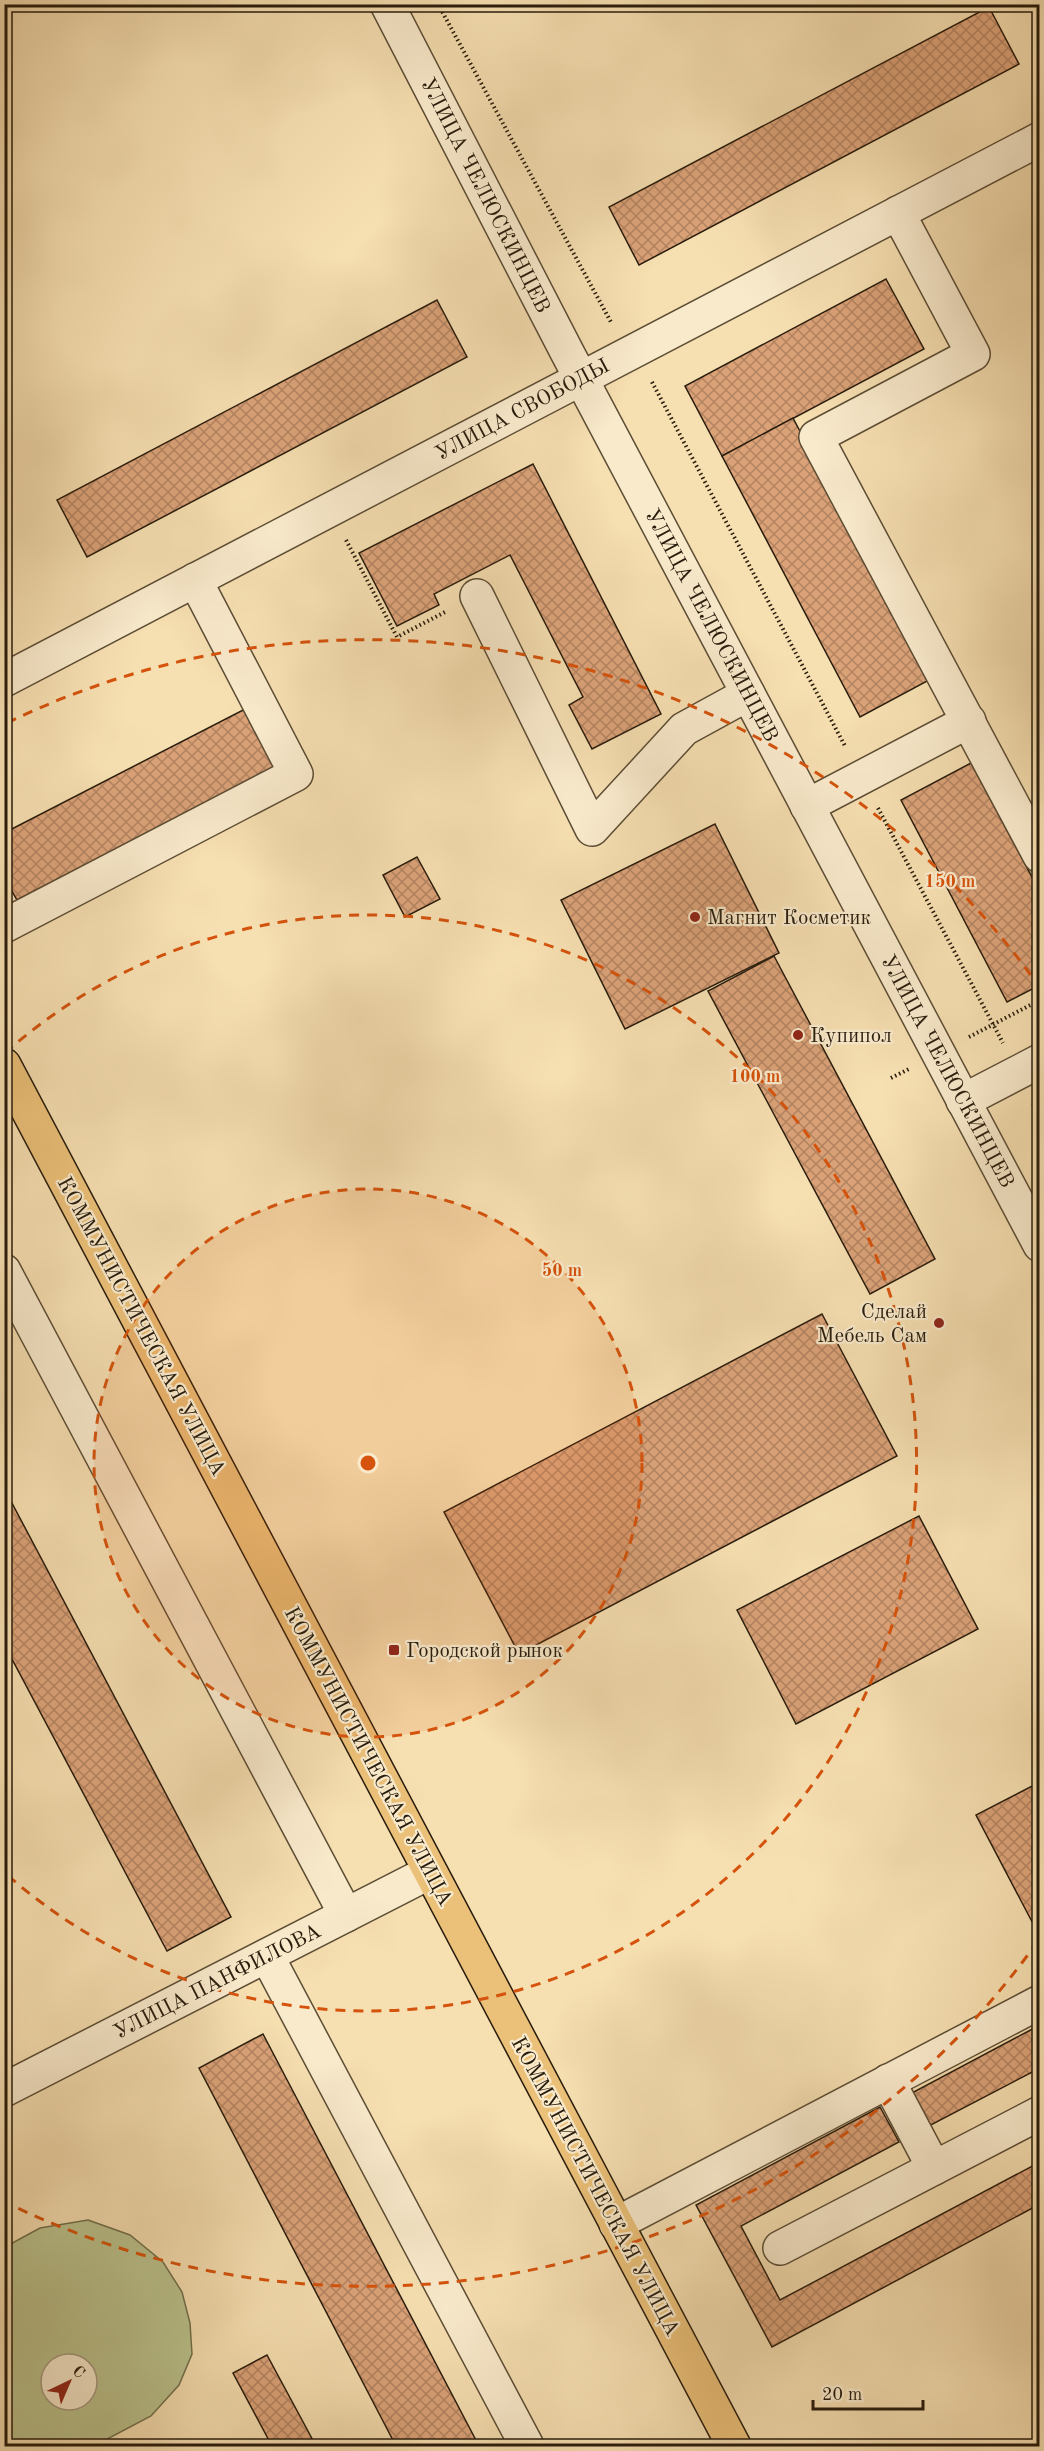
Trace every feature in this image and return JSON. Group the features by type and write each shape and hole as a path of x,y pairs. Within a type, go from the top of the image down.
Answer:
{"main road":[{"name":"КОММУНИСТИЧЕСКАЯ УЛИЦА","path":"4,1065 734,2446"}],"street":[{"name":"УЛИЦА ЧЕЛЮСКИНЦЕВ","path":"387,4 581,379 1040,1245"},
{"name":"УЛИЦА СВОБОДЫ","path":"4,680 1040,139"},
{"path":"898,213 973,354 816,437 1040,856"},
{"path":"4,926 296,774 195,580"},
{"path":"477,596 592,829 684,729 748,694"},
{"path":"807,806 969,721"},
{"path":"963,1101 1028,1067"},
{"path":"4,1271 346,1915"},
{"name":"УЛИЦА ПАНФИЛОВА","path":"4,2090 430,1872"},
{"path":"267,1956 527,2446"},
{"path":"616,2224 1040,2002"},
{"path":"888,2081 934,2168"},
{"path":"780,2248 1040,2113"}],"path":[{"path":"438,4 611,323 657,389 862,778 995,1023 1028,1067 1040,1116"},
{"path":"330,510 397,637 477,596"}],"green space":[{"path":"88,2220 130,2235 163,2262 182,2292 190,2323 192,2354 179,2385 151,2416 94,2446 5,2446 5,2247 40,2228"}],"building":[{"path":"989,7 1019,64 639,265 609,207"},
{"path":"886,279 924,349 722,456 685,386"},
{"path":"437,300 467,357 87,557 57,500"},
{"path":"793,418 931,679 860,717 722,456"},
{"path":"533,464 661,714 592,749 569,705 583,697 510,555 434,594 439,605 397,626 359,553"},
{"path":"247,708 277,766 17,900 4,877 4,833"},
{"path":"971,763 1040,892 1040,985 1007,1002 901,800"},
{"path":"715,824 779,953 625,1029 561,900"},
{"path":"417,857 440,899 405,917 383,875"},
{"path":"774,956 935,1259 870,1294 708,991"},
{"path":"822,1314 897,1456 519,1654 444,1512"},
{"path":"4,1488 231,1917 167,1951 4,1644"},
{"path":"919,1516 978,1629 796,1724 737,1610"},
{"path":"1040,1782 1040,1937 976,1815"},
{"path":"1040,2025 1040,2068 925,2128 908,2095"},
{"path":"263,2034 479,2446 396,2446 199,2068"},
{"path":"880,2107 899,2142 741,2226 780,2300 1040,2162 1040,2204 772,2347 696,2205"},
{"path":"267,2355 316,2446 272,2446 233,2373"}],"place":[{"name":"Магнит Косметик","path":"695,917"},
{"name":"Купипол","path":"798,1035"},
{"name":"Сделай Мебель Сам","path":"939,1323"},
{"name":"Городской рынок","path":"394,1650"}]}
